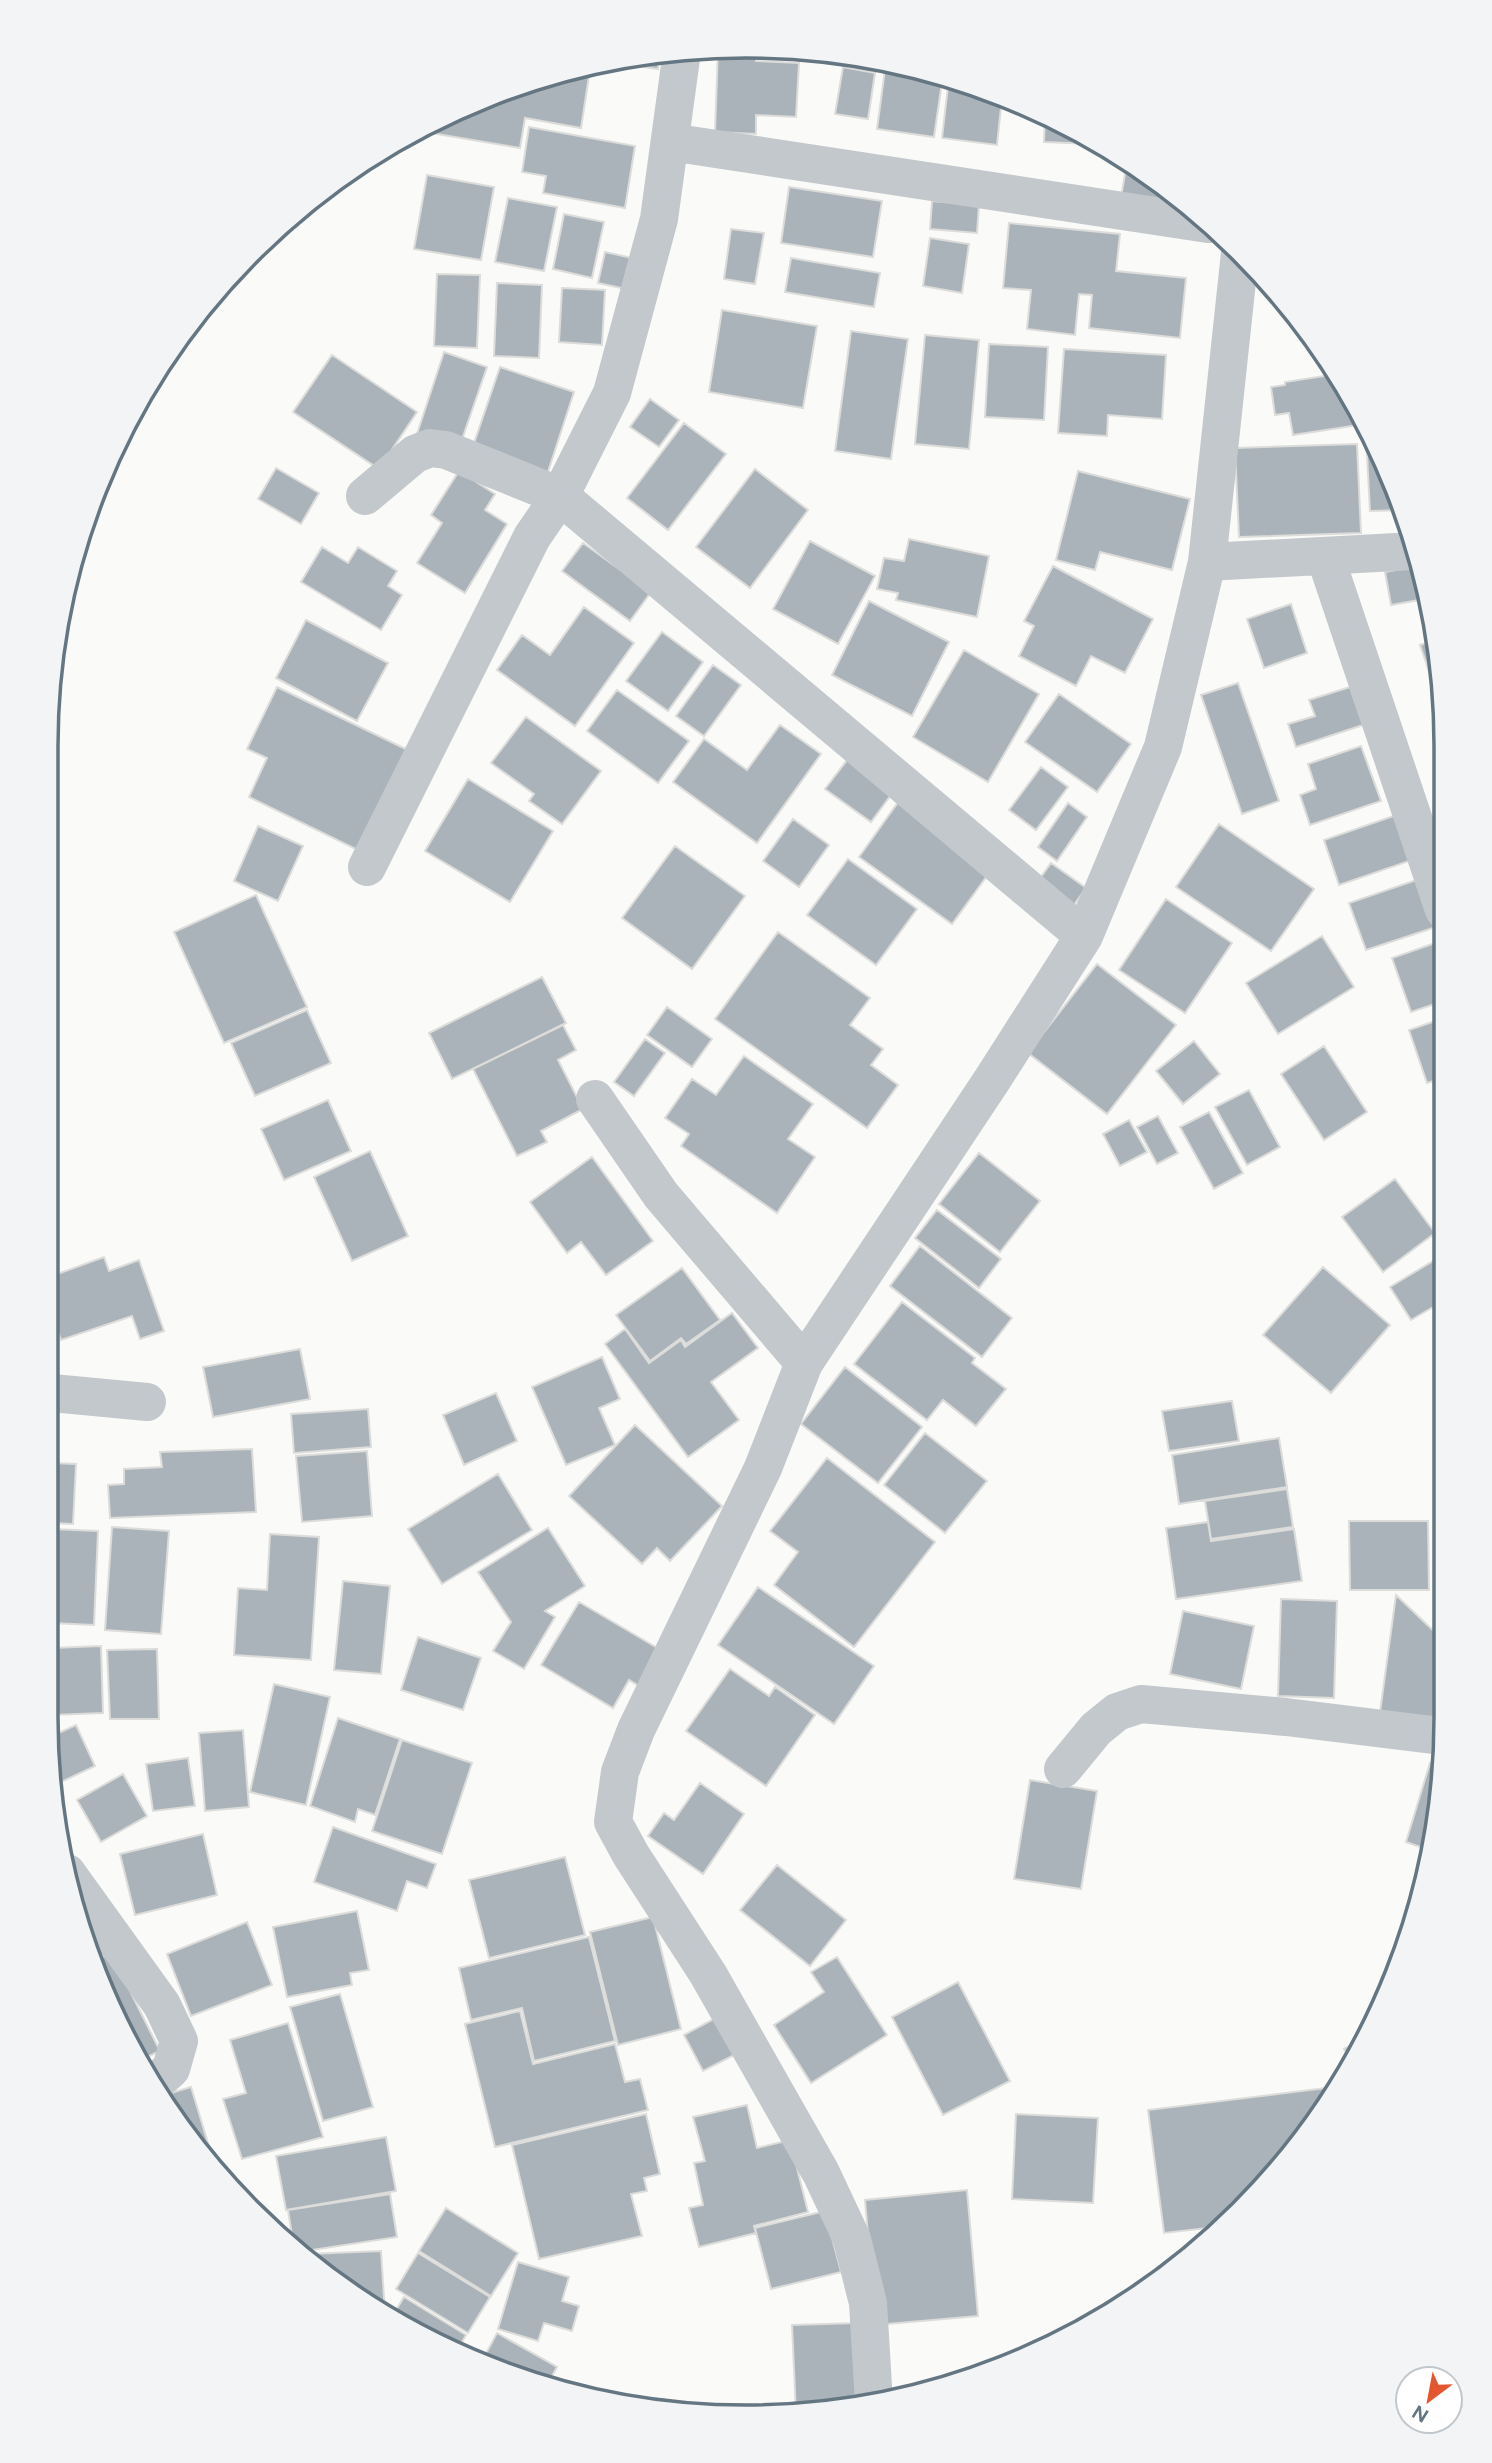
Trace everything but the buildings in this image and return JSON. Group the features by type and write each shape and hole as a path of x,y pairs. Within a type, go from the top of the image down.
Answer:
{"street":[{"path":"367,867 532,537 560,496 612,393 659,219 681,61"},
{"path":"670,142 1191,221"},
{"path":"873,2393 868,2303 852,2239 821,2173 708,1974 631,1855 613,1822 620,1772 636,1730 763,1468 804,1363 1084,936 1163,747 1207,562 1239,265"},
{"path":"365,496 415,454 430,449 446,450 560,496 1084,936"},
{"path":"1207,562 1406,551"},
{"path":"1325,556 1434,880"},
{"path":"595,1099 661,1195 804,1363"},
{"path":"58,1394 147,1402"},
{"path":"1063,1769 1096,1729 1117,1712 1141,1704 1286,1717 1434,1736"},
{"path":"81,1893 162,2005 179,2041 171,2069 161,2078"}]}
